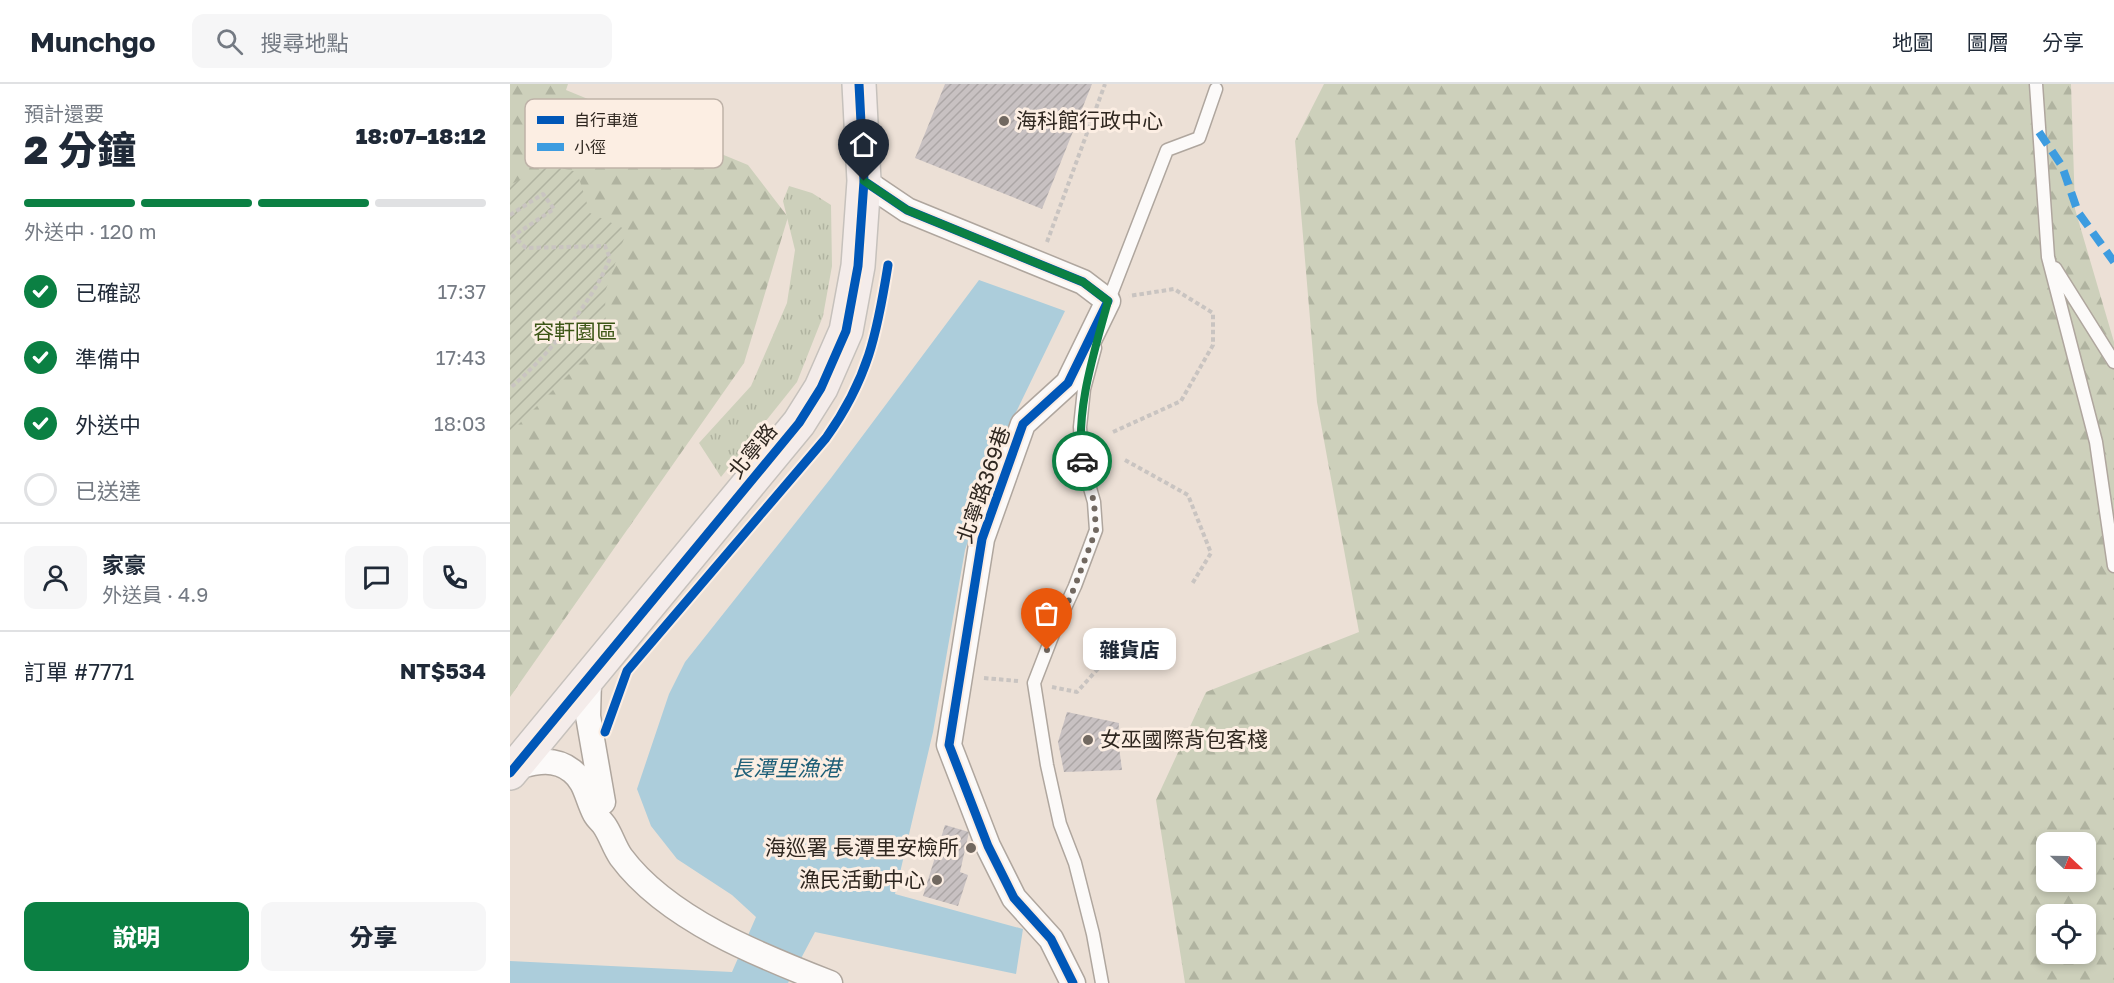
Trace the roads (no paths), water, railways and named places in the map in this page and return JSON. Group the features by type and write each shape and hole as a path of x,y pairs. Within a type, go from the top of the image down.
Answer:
{"main road":[{"name":"北寧路","path":"513,770 799,423 821,388 846,331 858,266 864,181 859,84"}],"street":[{"path":"864,181 907,210 1083,282 1108,301"},
{"name":"北寧路369巷","path":"1073,983 1051,939 1014,898 988,846 949,745 982,539 1023,424 1068,382 1108,301"},
{"path":"589,680 588,716 604,825"},
{"path":"513,770 547,760 571,770 583,782 596,816 604,825 620,855 655,892 675,908 742,946 792,969 830,983"}],"lane":[{"path":"2036,84 2048,257 2096,442 2114,566"},
{"path":"1102,983 1093,934 1075,863 1060,824 1047,765 1034,683 1096,530 1094,502 1082,460 1080,427 1084,389 1108,301 1167,150 1198,138 1216,89"},
{"path":"2048,257 2114,362"}],"water":[{"name":"長潭里漁港","path":"979,280 1065,311 1004,437 965,550 933,732 895,894 1023,929 1016,974 815,932 788,983 510,983 510,961 732,972 756,917 732,895 677,859 651,826 637,789 669,694 685,662 831,478"}],"place":[{"name":"海科館行政中心","path":"1004,121"},
{"name":"雜貨店","path":"1047,650"},
{"name":"女巫國際背包客棧","path":"1088,740"},
{"name":"海巡署 長潭里安檢所","path":"971,848"},
{"name":"漁民活動中心","path":"937,880"}],"park label":[{"name":"容軒園區","path":"575,332"}]}
